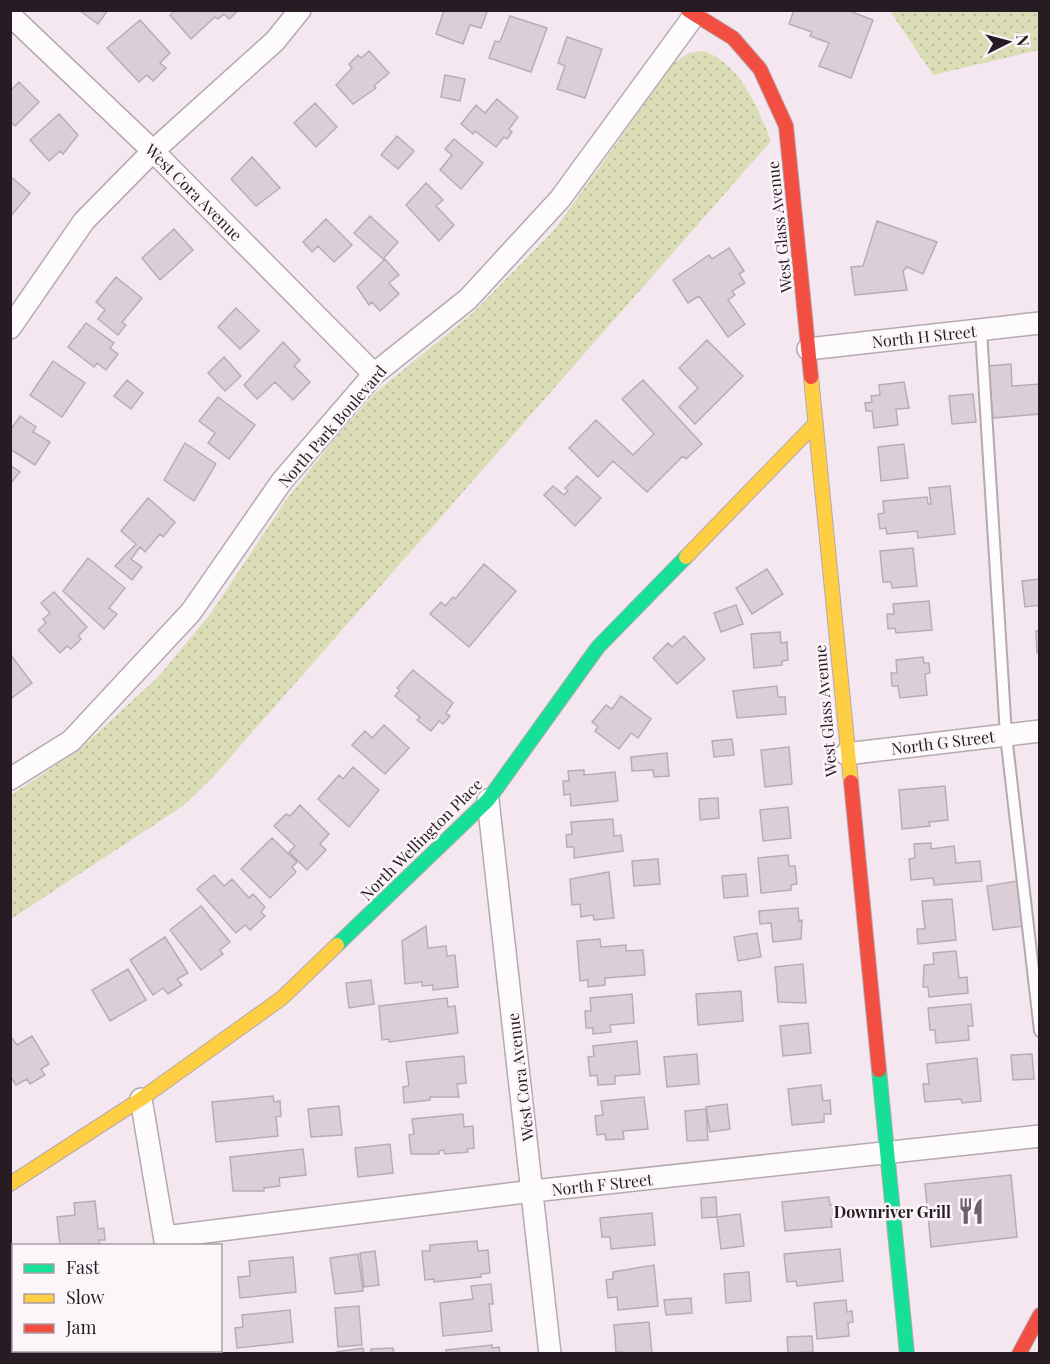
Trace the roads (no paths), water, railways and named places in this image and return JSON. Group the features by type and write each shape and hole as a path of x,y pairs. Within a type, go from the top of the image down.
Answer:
{"street":[{"path":"10,328 84,221 153,151 275,41 300,10"},
{"name":"West Glass Avenue","path":"692,12 733,38 760,69 786,126 846,754 907,1353"},
{"name":"North Park Boulevard","path":"10,779 71,741 191,612 282,481 374,374 468,299 560,199 692,12"},
{"name":"West Cora Avenue","path":"10,15 153,151 374,374"},
{"name":"North H Street","path":"808,349 1040,323"},
{"name":"North Wellington Place","path":"10,1184 141,1099 282,998 488,801 598,647 816,423"},
{"name":"North G Street","path":"846,754 1040,730"},
{"name":"West Cora Avenue","path":"488,801 550,1353"},
{"path":"141,1099 166,1241"},
{"name":"North F Street","path":"166,1241 533,1191 1040,1136"},
{"path":"1019,1353 1040,1315"}],"lane":[{"path":"981,330 1006,735 1040,1031"}],"place":[{"name":"Downriver Grill","path":"971,1211"}]}
